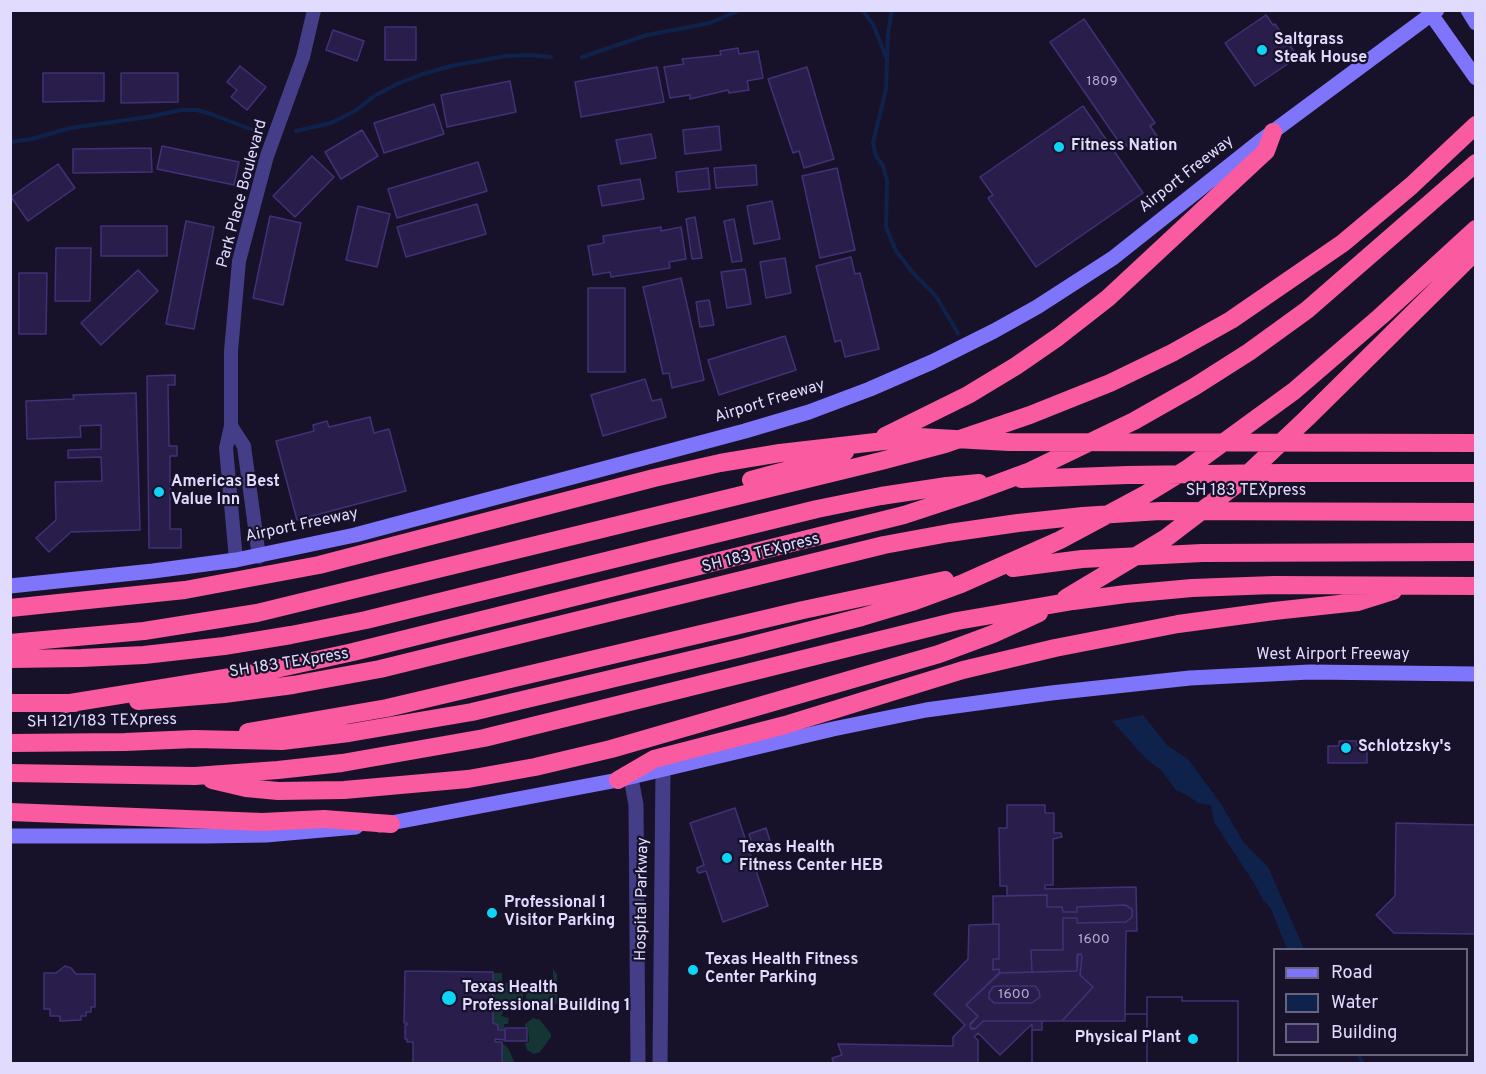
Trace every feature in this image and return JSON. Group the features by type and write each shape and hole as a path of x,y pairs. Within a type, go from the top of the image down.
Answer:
{"highway":[{"path":"10,643 144,631 257,613 945,444 1030,415 1110,383 1172,353 1231,320 1342,243 1411,186 1476,125"},
{"path":"567,538 594,522 822,461 916,422 968,395 1058,337 1108,298 1266,151 1273,132"},
{"path":"64,704 309,663 904,515 1028,472 1134,421 1250,352 1307,310 1476,163"},
{"path":"195,739 282,741 349,733 462,714 862,617 961,584 1060,540 1146,494 1187,469 1255,421 1338,354 1476,229"},
{"path":"195,776 246,788 278,791 344,790 468,778 535,767 611,749 865,676 939,654 993,634 1072,595 1166,538 1237,484 1476,251"},
{"path":"10,608 184,590 319,566 654,478 720,463 780,453 919,437 1010,442 1476,443"},
{"path":"10,659 144,655 291,635 366,620 753,524 881,496 947,486 1028,479 1127,475 1282,472 1476,473"},
{"name":"SH 183 TEXpress","path":"64,704 153,701 224,694 293,685 370,671 874,547 949,532 1083,516 1160,511 1476,512"},
{"path":"195,739 281,728 387,708 803,610 1022,566 1082,559 1202,553 1476,552"},
{"path":"10,773 195,776 342,763 454,744 957,621 1073,601 1192,588 1274,585 1476,586"},
{"path":"625,779 654,759 785,725 986,665 1055,648 1178,624 1358,602 1408,586"},
{"name":"SH 121/183 TEXpress","path":"10,703 64,704"},
{"name":"SH 121/183 TEXpress","path":"10,744 195,739"},
{"path":"10,812 262,822 324,819 391,824"}],"main road":[{"path":"1468,10 1476,23"},
{"path":"1432,12 1476,78"},
{"name":"Airport Freeway","path":"10,586 259,557 355,535 723,437 809,412 870,389 932,362 1037,307 1113,258 1273,132 1432,12"},
{"name":"West Airport Freeway","path":"663,771 833,729 926,710 1051,693 1190,678 1310,672 1476,674"},
{"path":"10,836 266,835 391,824 663,771"}],"street":[{"name":"Park Place Boulevard","path":"236,560 226,448 231,426 231,351 239,261 267,156 303,57 314,10"},
{"name":"Park Place Boulevard","path":"231,426 244,446 259,557"},
{"name":"Hospital Parkway","path":"660,1064 663,771"},
{"name":"Hospital Parkway","path":"625,779 636,805 638,1064"}],"green space":[{"path":"553,969 557,974 558,1003 552,1006 539,1001 526,1002 526,983 553,982"},
{"path":"493,973 502,973 502,983 523,983 523,1003 512,1012 505,1008 501,1016 509,1018 508,1024 504,1024 504,1029 498,1029 496,1023 493,1023"},
{"path":"533,1018 540,1020 551,1034 540,1052 534,1054 527,1050 525,1043 529,1042 528,1028 525,1024"},
{"path":"502,1043 508,1048 515,1063 502,1064"}],"water":[{"path":"1143,715 1168,746 1188,759 1221,804 1244,843 1268,867 1304,948 1287,948 1270,907 1263,900 1214,822 1211,805 1198,803 1176,790 1162,771 1146,759 1112,721"}],"building":[{"name":"Saltgrass Steak House","path":"1266,15 1298,57 1255,86 1225,43"},
{"path":"1084,19 1155,123 1150,126 1157,136 1143,146 1141,143 1130,150 1125,143 1121,145 1050,42"},
{"path":"385,27 416,27 416,60 385,60"},
{"path":"333,30 364,41 357,61 326,50"},
{"path":"738,48 739,54 758,51 763,78 747,81 749,90 729,93 728,90 690,99 690,95 670,98 664,67 684,64 682,59 721,55 720,51"},
{"path":"240,66 266,87 247,110 231,97 237,90 227,82"},
{"path":"657,67 664,102 581,117 575,82"},
{"path":"807,67 834,159 804,168 799,151 793,153 768,79"},
{"path":"43,73 104,73 104,101 43,102"},
{"path":"121,73 178,73 178,102 121,103"},
{"path":"510,81 516,112 447,127 441,95"},
{"path":"434,104 444,134 384,153 374,123"},
{"path":"1083,106 1143,193 1036,267 988,198 993,195 980,177"},
{"path":"719,126 721,150 685,154 683,130"},
{"path":"362,130 378,156 341,179 325,152"},
{"path":"651,134 656,158 621,164 616,140"},
{"path":"162,146 239,162 234,185 157,169"},
{"path":"151,148 152,172 73,173 73,149"},
{"path":"312,156 334,177 295,217 273,196"},
{"path":"478,162 487,191 397,218 388,189"},
{"path":"58,164 75,188 28,221 11,197"},
{"path":"756,165 757,185 716,188 714,168"},
{"path":"708,168 710,189 678,192 676,172"},
{"path":"837,168 855,250 820,258 802,176"},
{"path":"640,179 644,199 602,206 598,186"},
{"path":"772,201 780,239 754,244 747,206"},
{"path":"477,204 486,234 406,257 397,227"},
{"path":"358,206 390,214 377,267 346,260"},
{"path":"270,216 301,223 283,305 253,298"},
{"path":"695,217 702,258 692,259 686,219"},
{"path":"734,219 742,261 732,262 724,221"},
{"path":"186,221 214,227 194,329 166,324"},
{"path":"101,226 167,226 167,256 101,256"},
{"path":"661,227 661,231 681,227 686,259 669,262 670,268 611,277 610,272 593,275 588,246 604,243 603,236"},
{"path":"56,248 91,248 90,301 55,301"},
{"path":"851,257 855,274 860,273 879,349 845,357 841,340 835,342 816,266"},
{"path":"785,258 791,293 766,298 760,262"},
{"path":"745,269 751,304 727,308 721,272"},
{"path":"138,270 158,291 101,345 81,323"},
{"path":"19,273 47,273 46,334 19,334"},
{"path":"681,278 704,380 672,388 669,373 663,374 643,287"},
{"path":"588,288 625,288 625,372 588,372"},
{"path":"709,300 714,325 700,327 696,302"},
{"path":"785,336 796,370 719,395 708,360"},
{"name":"Americas Best Value Inn","path":"175,375 175,385 168,385 169,446 177,446 177,456 170,456 170,529 181,529 181,548 149,548 147,376"},
{"path":"645,379 652,401 661,399 666,417 603,436 591,395"},
{"path":"136,393 140,530 71,532 49,552 36,538 56,520 55,482 102,481 101,457 68,458 68,450 101,449 101,425 80,426 81,437 27,439 26,401 74,399 73,395"},
{"path":"370,417 374,433 389,429 406,491 297,520 276,441 314,431 313,425 327,421 329,427"},
{"path":"1339,741 1357,741 1357,746 1367,746 1367,763 1328,763 1328,746 1339,746"},
{"path":"1007,805 1045,805 1045,813 1054,813 1054,833 1061,833 1062,837 1053,839 1053,885 1045,885 1045,889 1136,887 1137,931 1126,931 1125,1014 1147,1014 1147,997 1182,997 1182,1001 1238,1001 1238,1064 834,1064 832,1058 842,1055 838,1044 953,1046 953,1037 965,1025 934,994 968,959 969,925 999,924 999,959 993,959 993,970 999,969 1000,973 966,1005 978,1016 970,1025 971,1029 975,1029 983,1021 1062,1021 1093,987 1080,975 1081,954 1077,955 1077,971 1032,972 1031,950 1063,950 1063,918 1077,918 1077,923 1126,922 1132,917 1132,909 1125,905 1077,907 1077,912 1063,912 1062,907 1047,907 1047,895 1007,896 1007,886 1000,886 999,828 1007,828"},
{"name":"Texas Health Fitness Center HEB","path":"735,808 746,841 751,840 749,834 766,828 771,844 754,850 753,845 748,847 768,906 723,922 706,871 699,873 697,871 697,868 704,865 690,823"},
{"path":"1396,823 1476,825 1476,934 1394,933 1376,915 1395,896"},
{"path":"1047,895 1047,907 1062,907 1063,912 1077,912 1077,907 1125,905 1132,909 1132,917 1126,922 1077,923 1077,918 1063,918 1063,950 1031,950 1032,972 1000,973 999,969 993,970 993,959 999,959 999,924 993,924 993,896"},
{"path":"1078,954 1082,957 1080,975 1093,987 1062,1021 983,1021 975,1029 970,1027 978,1016 966,1005 999,973 1077,971"},
{"path":"65,966 71,968 76,974 95,974 95,1007 91,1007 91,1012 86,1012 86,1016 81,1016 81,1020 60,1021 60,1016 50,1016 50,1009 44,1009 44,973 56,973"},
{"name":"Texas Health Professional Building 1","path":"405,971 493,972 493,1023 498,1025 498,1030 505,1030 505,1040 495,1039 495,1042 502,1042 502,1064 413,1064 413,1042 407,1042 405,1039 407,1023 404,1023"},
{"path":"1035,986 1040,997 1032,1003 994,1003 989,998 989,993 993,987"},
{"path":"1035,986 1040,997 1032,1003 994,1003 989,998 989,993 993,987"},
{"name":"Physical Plant","path":"1147,997 1182,997 1182,1001 1238,1001 1238,1064 1147,1064"},
{"path":"1125,1014 1147,1014 1147,1064 1032,1064 1032,1030 1042,1030 1042,1021 1125,1021"},
{"path":"1032,1024 1032,1064 978,1064 978,1040 974,1037 978,1033 1000,1055"},
{"path":"505,1028 527,1028 527,1041 505,1041"}],"waterway":[{"path":"582,57 647,35 710,23 740,10"},
{"path":"862,10 873,24 886,57"},
{"path":"892,10 888,33 886,89 873,143 887,180 886,227 896,251 913,273 935,295 958,333"},
{"path":"296,131 331,123 355,111 374,96 423,74 451,66 506,56 551,57"},
{"path":"10,142 32,139 70,128 181,110 197,110 211,114 261,133"},
{"path":"1360,1056 1362,1064"}],"place":[{"name":"Saltgrass Steak House","path":"1262,50"},
{"name":"Fitness Nation","path":"1059,147"},
{"name":"Americas Best Value Inn","path":"159,492"},
{"name":"Schlotzsky's","path":"1346,748"},
{"name":"Texas Health Fitness Center HEB","path":"727,858"},
{"name":"Professional 1 Visitor Parking","path":"492,913"},
{"name":"Texas Health Fitness Center Parking","path":"693,970"},
{"name":"Texas Health Professional Building 1","path":"449,998"},
{"name":"Physical Plant","path":"1193,1039"}]}
